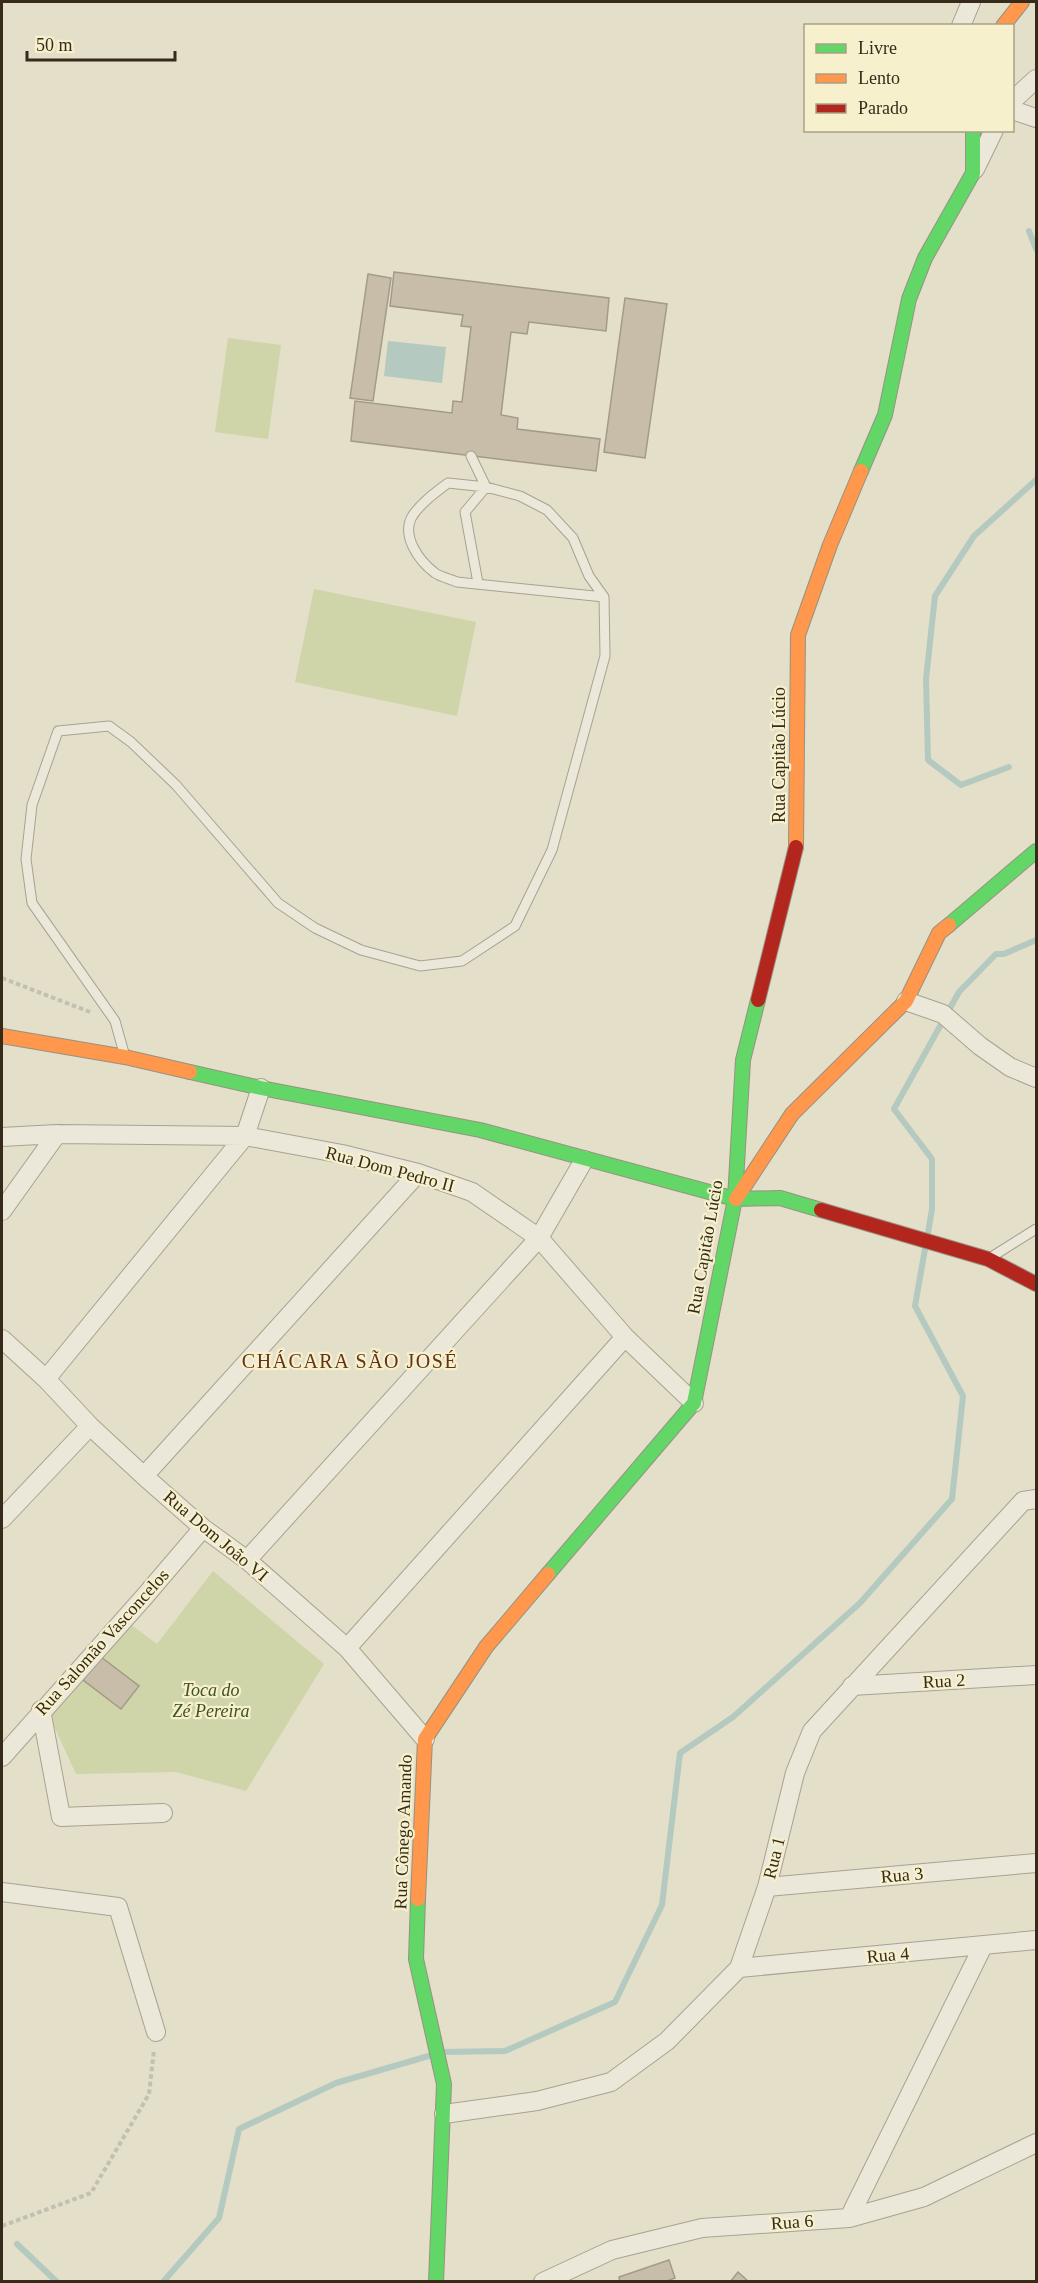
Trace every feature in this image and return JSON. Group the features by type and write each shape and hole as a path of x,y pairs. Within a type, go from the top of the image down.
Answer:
{"street":[{"path":"962,24 971,2"},
{"path":"1005,24 1022,2"},
{"path":"1014,99 1036,79"},
{"path":"1014,111 1036,118"},
{"name":"Rua Capitão Lúcio","path":"694,1403 735,1199 743,1060 796,846 798,635 830,545 885,415 909,298 924,258 973,173 973,132"},
{"path":"973,173 993,132"},
{"path":"735,1199 792,1114 906,1001 939,933 1036,851"},
{"path":"906,1001 943,1014 980,1046 1010,1067 1036,1078"},
{"path":"2,1036 125,1057 261,1088 480,1130 735,1199 780,1198 988,1259 1036,1284"},
{"path":"46,1379 244,1136 261,1088"},
{"path":"2,1211 57,1134"},
{"name":"Rua Dom Pedro II","path":"2,1137 57,1134 244,1136 342,1154 418,1173 472,1192 539,1238 625,1337 694,1403"},
{"path":"246,1560 539,1238 584,1160"},
{"path":"144,1476 418,1173"},
{"path":"347,1648 625,1337"},
{"name":"Rua Dom João VI","path":"2,1339 46,1379 90,1426 202,1528 246,1560 347,1648 425,1739"},
{"name":"Rua Cônego Amando","path":"436,2282 444,2084 416,1959 425,1739 486,1647 694,1403"},
{"path":"2,1519 90,1426"},
{"name":"Rua 1","path":"444,2114 537,2101 611,2082 667,2041 739,1968 767,1887 795,1773 812,1731 1023,1501 1036,1499"},
{"name":"Rua Salomão Vasconcelos","path":"2,1757 202,1528"},
{"name":"Rua 2","path":"852,1686 1036,1675"},
{"path":"41,1710 61,1816 163,1813"},
{"name":"Rua 3","path":"767,1887 1036,1863"},
{"path":"2,1892 118,1907 156,2032"},
{"name":"Rua 4","path":"739,1968 1036,1940"},
{"path":"849,2218 983,1946"},
{"name":"Rua 6","path":"543,2282 612,2250 702,2228 849,2218 924,2197 1036,2143"}],"lane":[{"path":"471,456 486,487"},
{"path":"125,1057 115,1021 32,903 26,859 32,805 58,731 109,726 131,742 176,785 278,903 315,928 361,950 420,966 462,961 515,926 552,850 605,656 604,597 589,576 573,538 547,510 520,496 486,487 448,483 426,499 411,518 409,538 421,559 436,574 457,582 604,597"},
{"path":"478,583 465,512 486,487"},
{"path":"988,1259 1036,1229"}],"path":[{"path":"2,978 115,1021"},
{"path":"2,2226 91,2193 149,2094 156,2032"}],"green space":[{"path":"228,338 281,345 268,439 215,432"},
{"path":"314,589 476,622 457,716 295,682"},
{"name":"Toca do Zé Pereira","path":"213,1571 324,1664 246,1791 176,1772 76,1774 41,1698 118,1615 157,1644"}],"shaded area":[{"path":"388,341 446,347 442,383 384,376"}],"building":[{"path":"394,272 609,298 606,331 529,322 527,334 511,332 501,415 518,418 517,429 600,439 596,471 351,441 355,401 452,413 453,401 462,402 471,327 461,326 463,315 390,306"},
{"path":"368,274 391,278 373,401 350,398"},
{"path":"625,298 667,304 645,458 604,452"},
{"path":"101,1657 139,1686 121,1709 83,1680"},
{"path":"669,2260 675,2278 664,2282 620,2282 619,2277"},
{"path":"738,2272 749,2282 730,2282"}],"waterway":[{"path":"1029,231 1036,249"},
{"path":"1009,767 961,785 928,760 926,679 935,596 974,536 1036,480"},
{"path":"928,1233 932,1209 932,1159 894,1109 959,992 996,954 1004,954 1036,940"},
{"path":"442,2052 505,2051 615,2002 662,1905 680,1753 733,1717 860,1603 952,1499 963,1396 915,1306 925,1249"},
{"path":"163,2282 219,2218 239,2129 336,2083 432,2055"},
{"path":"17,2244 57,2282"}],"traffic: fast":[{"path":"861,471 885,415 909,299 925,258 973,173 973,132"},
{"path":"949,925 1036,851"},
{"path":"548,1574 694,1403 735,1199 743,1060 758,1000"},
{"path":"190,1072 480,1130 735,1199 780,1198 821,1210"},
{"path":"418,1899 416,1959 444,2084 436,2282"}],"traffic: slow":[{"path":"1005,24 1022,2"},
{"path":"796,847 798,635 830,545 861,471"},
{"path":"736,1199 792,1114 906,1001 939,933 949,925"},
{"path":"2,1036 125,1057 190,1072"},
{"path":"418,1899 425,1739 486,1647 548,1574"}],"traffic: jam":[{"path":"758,1000 796,847"},
{"path":"821,1210 988,1259 1036,1284"}],"district":[{"name":"CHÁCARA SÃO JOSÉ","path":"350,1361"}]}
